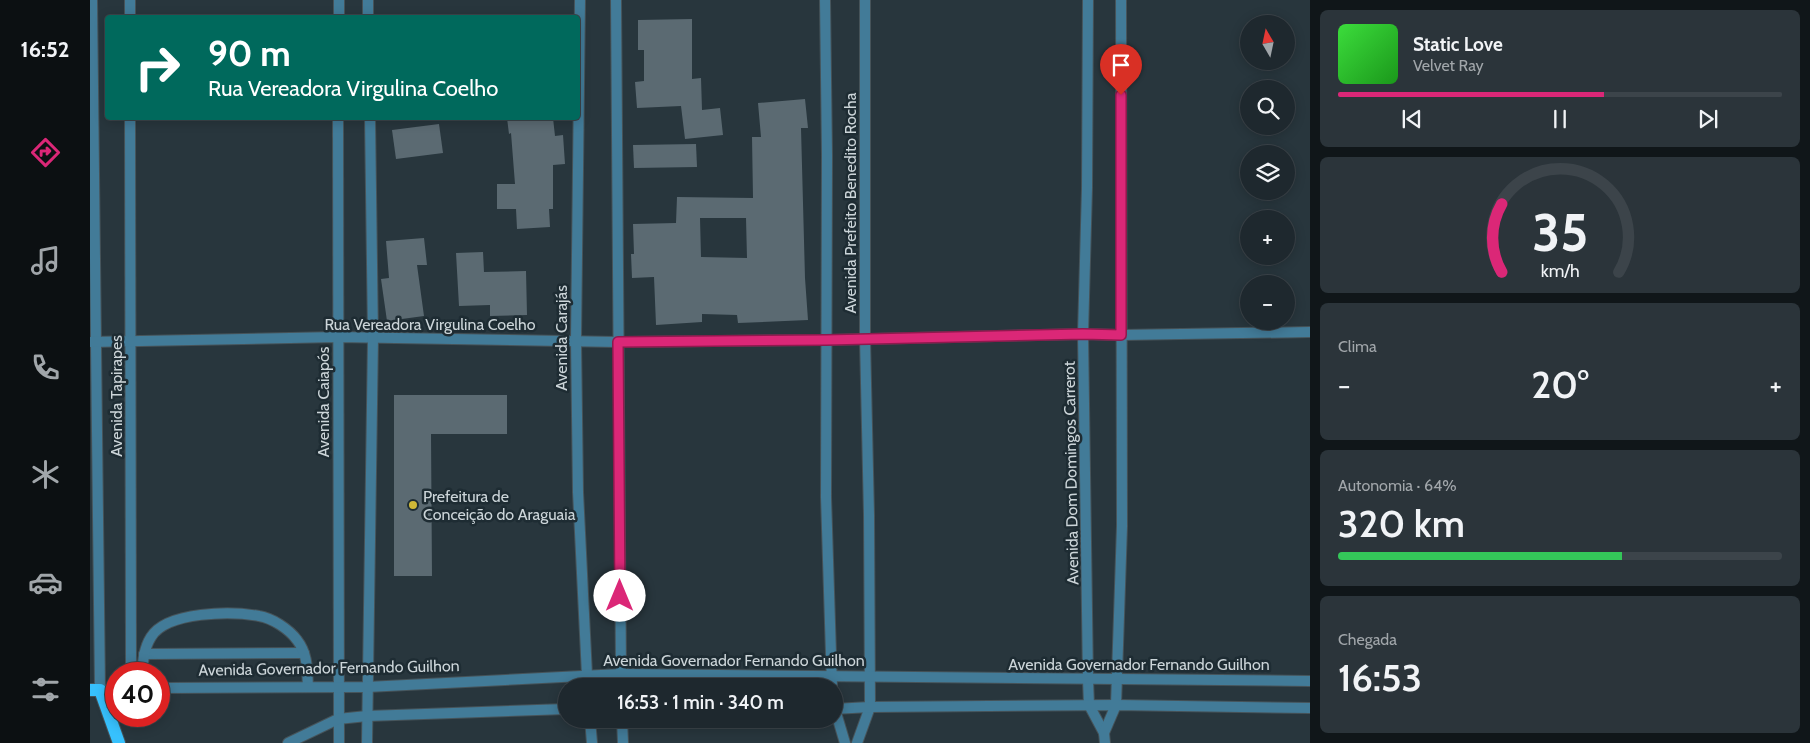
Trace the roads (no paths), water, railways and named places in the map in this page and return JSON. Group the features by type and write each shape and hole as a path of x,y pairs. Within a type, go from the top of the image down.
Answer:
{"main road":[{"path":"95,690 119,743"}],"street":[{"name":"Avenida Tapirapes","path":"92,0 95,690"},
{"path":"130,0 130,15"},
{"path":"339,0 339,15"},
{"path":"368,0 368,15"},
{"name":"Avenida Carajás","path":"580,0 580,15"},
{"path":"616,0 621,678"},
{"name":"Avenida Prefeito Benedito Rocha","path":"825,0 828,155 826,497 832,678"},
{"name":"Avenida Prefeito Benedito Rocha","path":"857,743 870,707 865,339 865,0"},
{"name":"Avenida Dom Domingos Carrerot","path":"1088,0 1087,188 1083,334 1089,706"},
{"path":"1104,738 1116,705 1122,526 1121,0"},
{"name":"Avenida Tapirapes","path":"130,120 131,662"},
{"name":"Avenida Caiapós","path":"338,120 339,743"},
{"path":"367,743 373,337 370,120"},
{"name":"Avenida Carajás","path":"579,120 576,340 578,492 587,678"},
{"name":"Rua Vereadora Virgulina Coelho","path":"92,342 338,337 618,342 1310,332"},
{"path":"143,662 144,654 151,636 166,623 186,617 221,614 260,616 281,626 298,640 307,663 308,687"},
{"path":"144,654 304,653"},
{"name":"Avenida Governador Fernando Guilhon","path":"170,688 367,687 621,674 742,678"},
{"name":"Avenida Governador Fernando Guilhon","path":"843,680 870,677 1310,681"},
{"path":"843,708 1116,705 1310,708"},
{"path":"1089,706 1104,738"},
{"path":"288,743 338,719 367,716 558,709"},
{"path":"591,728 592,743"},
{"path":"623,728 624,743"},
{"path":"840,728 845,743"}],"place":[{"name":"Prefeitura de Conceição do Araguaia","path":"413,505"}]}
